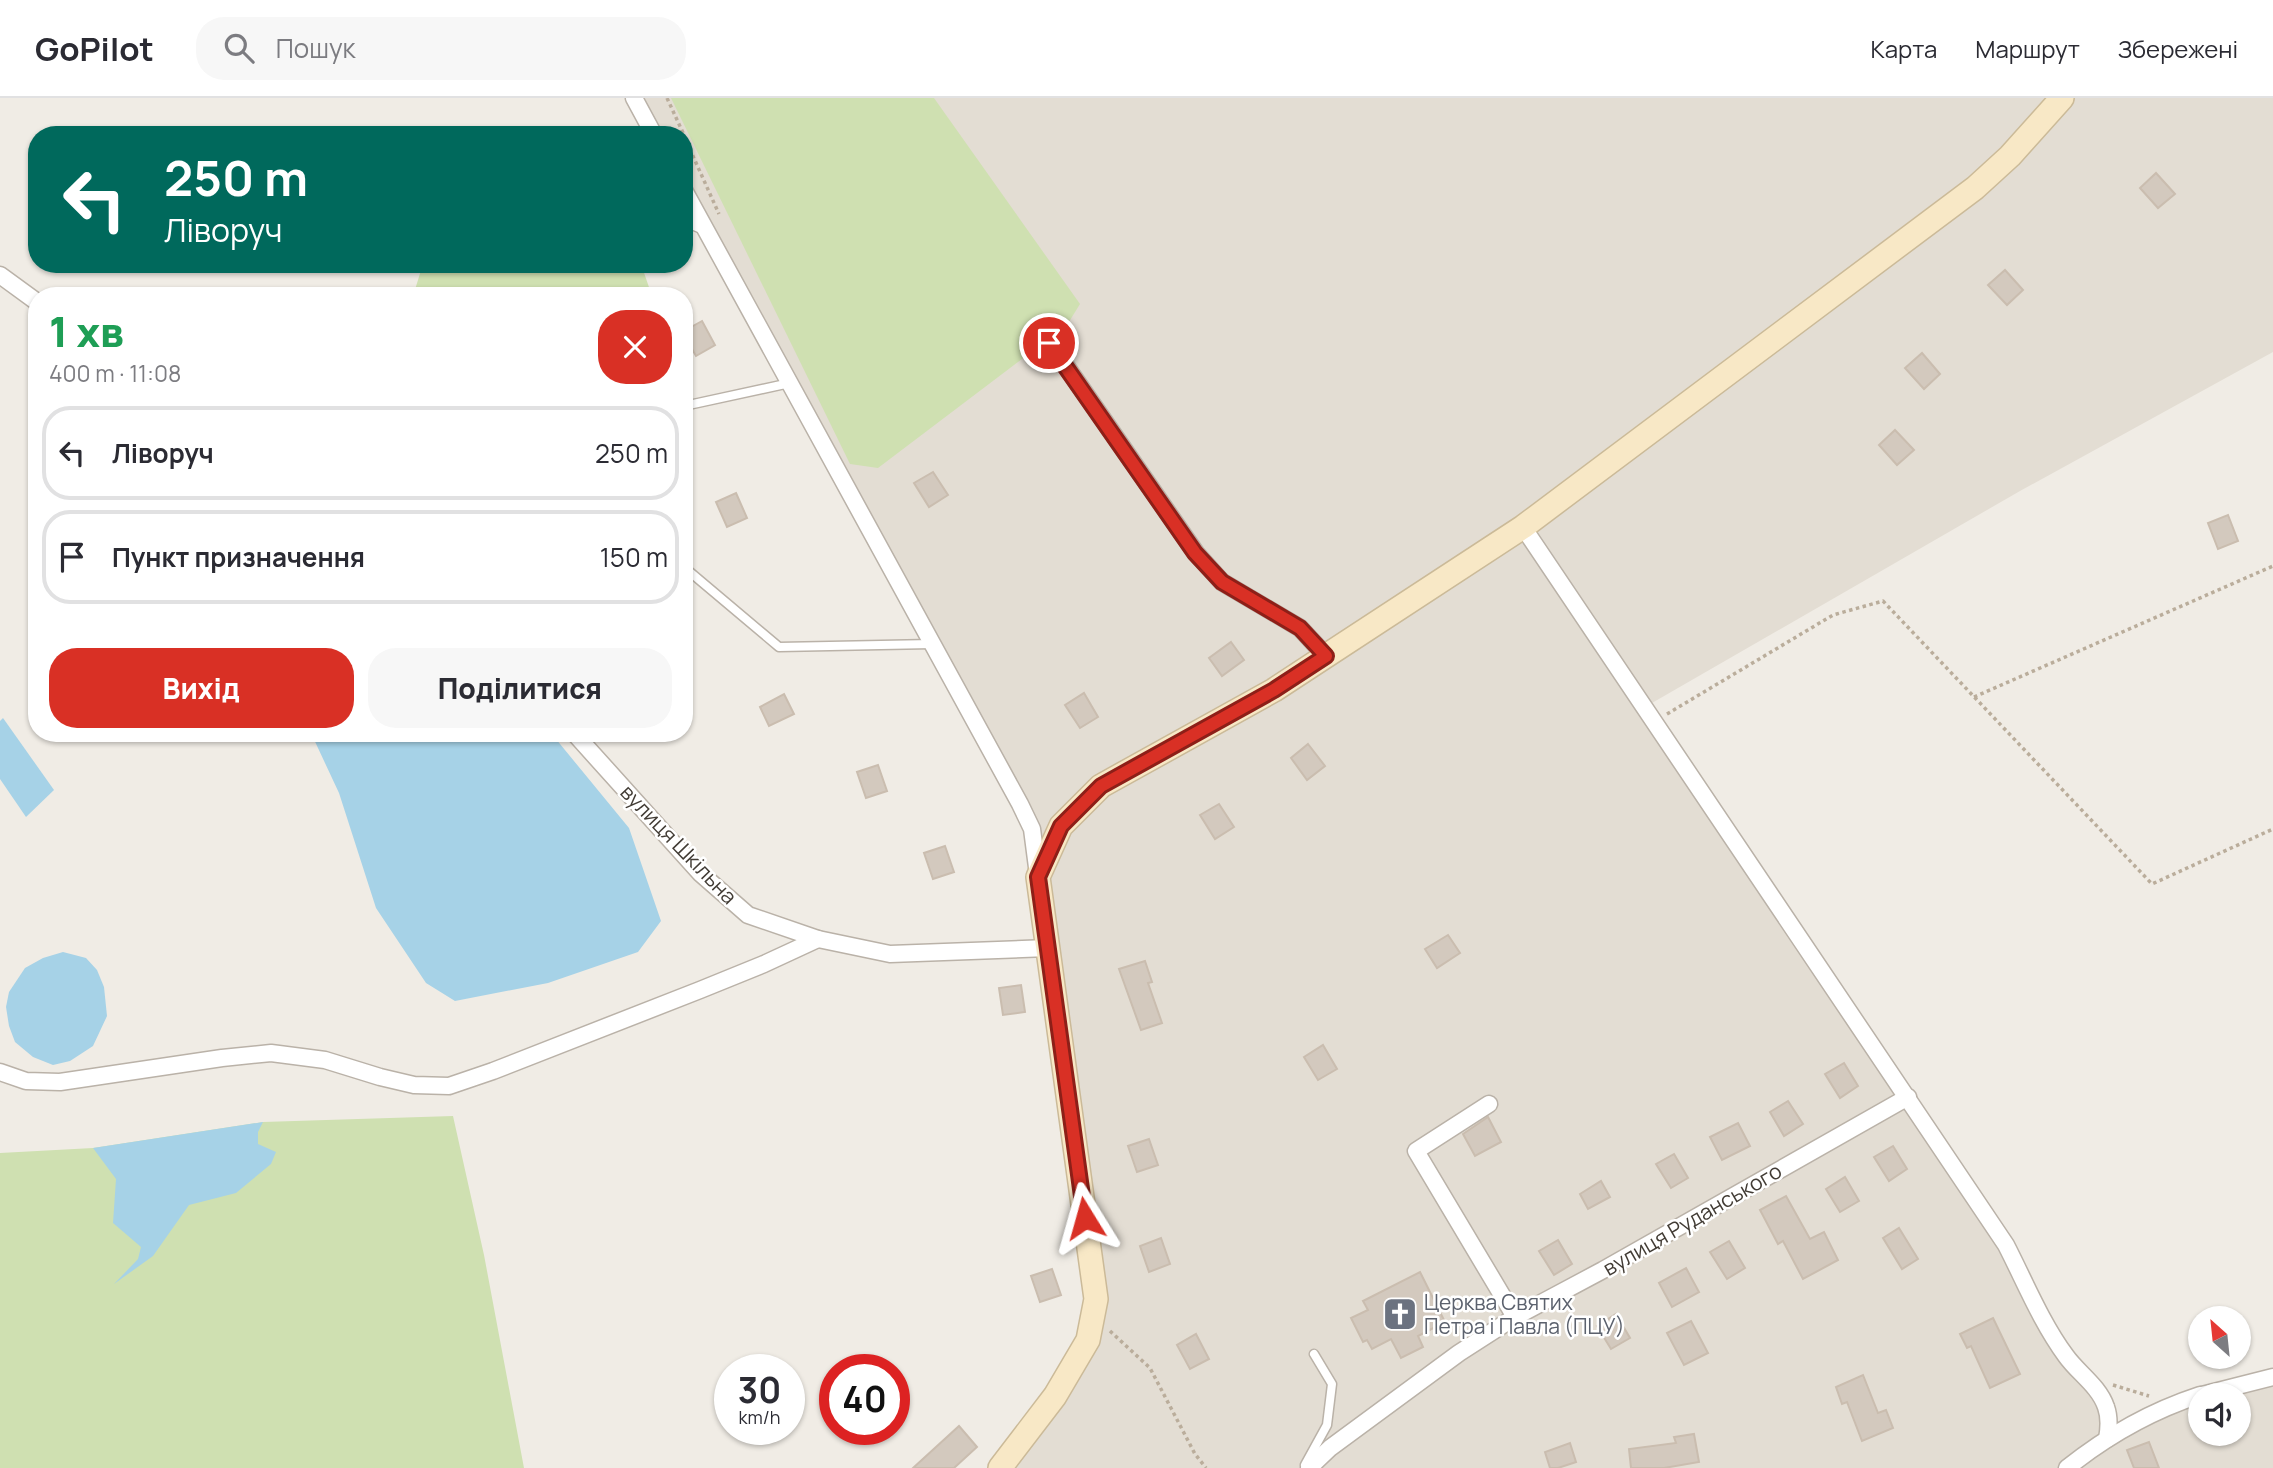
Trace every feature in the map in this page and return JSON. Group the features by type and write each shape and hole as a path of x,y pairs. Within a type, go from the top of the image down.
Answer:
{"street":[{"path":"634,98 649,126"},
{"path":"1038,877 1061,826 1101,786 1274,690 1523,527 1975,188 2010,156 2062,98"},
{"path":"693,206 1032,829 1096,1299 1088,1340 1055,1396 1000,1468"},
{"path":"0,275 28,295"},
{"path":"1049,343 1195,553 1222,582 1300,628 1326,656"},
{"path":"1523,527 2006,1245 2052,1334 2067,1357 2099,1393 2109,1422 2107,1439"},
{"name":"вулиця Шкільна","path":"582,742 700,873 748,915 818,939 890,954 1048,948"},
{"path":"0,1072 26,1081 60,1082 271,1053 325,1060 414,1085 449,1086 700,990 818,939"},
{"name":"вулиця Руданського","path":"1309,1468 1330,1448 1459,1353 1515,1317 1908,1097"},
{"path":"1489,1104 1416,1151 1515,1317"},
{"path":"2249,1383 2273,1377"},
{"path":"2067,1468 2125,1427 2188,1400"}],"lane":[{"path":"693,226 707,232"},
{"path":"693,405 790,383"},
{"path":"693,575 779,647 932,643"},
{"path":"1304,1468 1327,1425 1332,1384 1314,1354"}],"path":[{"path":"667,98 680,126"},
{"path":"1974,697 2273,566"},
{"path":"1655,722 1833,615 1883,601 2152,884 2273,829"},
{"path":"1093,1314 1150,1368 1195,1454 1206,1468"},
{"path":"2084,1377 2175,1404"}],"shaded area":[{"path":"634,98 2273,98 2273,352 2020,491 1645,707 2099,1393 2108,1438 2188,1401 2188,1446 2251,1446 2249,1383 2273,1377 2273,1468 1000,1468 1055,1396 1096,1299 1032,829 693,207 693,126 649,126"}],"green space":[{"path":"671,98 934,98 1080,304 1067,325 878,468 850,464 693,143 693,126 685,126"},
{"path":"420,273 644,273 649,287 416,287"},
{"path":"453,1116 484,1255 524,1468 0,1468 0,1153 93,1148 263,1122"}],"water":[{"path":"3,718 54,790 26,817 0,779 0,721"},
{"path":"315,742 558,742 629,828 661,921 638,952 548,983 455,1001 426,983 376,908 339,793"},
{"path":"63,952 86,958 97,970 104,987 107,1016 93,1046 70,1061 53,1065 33,1057 15,1042 6,1007 9,992 25,968 43,958"},
{"path":"263,1122 258,1132 258,1144 276,1152 271,1164 236,1193 189,1205 153,1256 114,1284 138,1259 141,1247 113,1223 116,1179 93,1148"}],"building":[{"path":"2156,173 2175,194 2158,208 2140,188"},
{"path":"2005,270 2023,290 2007,305 1988,285"},
{"path":"702,321 715,345 696,356 693,351 693,326"},
{"path":"1922,353 1940,374 1924,389 1905,368"},
{"path":"1895,430 1914,450 1897,465 1879,445"},
{"path":"933,472 948,495 929,507 914,483"},
{"path":"736,493 747,518 727,527 716,502"},
{"path":"2228,515 2238,541 2218,549 2208,523"},
{"path":"1231,642 1244,660 1222,676 1209,658"},
{"path":"1084,693 1098,717 1080,728 1065,705"},
{"path":"784,694 794,714 769,726 760,707"},
{"path":"1308,744 1325,766 1307,780 1291,758"},
{"path":"878,765 887,791 866,798 857,772"},
{"path":"1219,804 1234,827 1215,839 1200,815"},
{"path":"945,846 954,872 933,879 924,853"},
{"path":"1448,935 1460,953 1437,968 1425,949"},
{"path":"1145,961 1152,982 1148,983 1162,1023 1141,1030 1119,969"},
{"path":"1021,985 1025,1012 1003,1015 999,988"},
{"path":"1323,1045 1337,1069 1318,1080 1304,1057"},
{"path":"1844,1063 1858,1086 1840,1098 1825,1074"},
{"path":"1788,1101 1803,1124 1784,1136 1770,1112"},
{"path":"1488,1117 1501,1142 1475,1156 1463,1134"},
{"path":"1738,1123 1750,1146 1722,1160 1710,1137"},
{"path":"1149,1139 1158,1165 1137,1172 1128,1146"},
{"path":"1893,1146 1907,1169 1889,1181 1874,1157"},
{"path":"1674,1154 1688,1178 1671,1188 1656,1164"},
{"path":"1845,1177 1859,1201 1840,1212 1826,1189"},
{"path":"1601,1181 1610,1197 1588,1209 1580,1194"},
{"path":"1786,1196 1810,1239 1824,1232 1838,1260 1803,1279 1783,1241 1778,1244 1760,1210"},
{"path":"1899,1228 1918,1259 1902,1269 1883,1238"},
{"path":"1161,1238 1170,1264 1149,1272 1140,1246"},
{"path":"1558,1240 1572,1264 1554,1275 1539,1251"},
{"path":"1729,1241 1745,1268 1727,1279 1710,1252"},
{"path":"1686,1268 1699,1292 1672,1307 1659,1283"},
{"path":"1052,1269 1061,1295 1040,1302 1031,1276"},
{"name":"Церква Святих Петра і Павла (ПЦУ)","path":"1420,1272 1445,1322 1418,1336 1423,1347 1401,1358 1391,1339 1372,1349 1367,1340 1363,1342 1351,1318 1368,1310 1363,1301"},
{"path":"1616,1314 1630,1338 1611,1349 1597,1326"},
{"path":"1993,1318 2020,1374 1990,1388 1971,1346 1967,1348 1960,1334"},
{"path":"1691,1321 1708,1353 1684,1365 1667,1333"},
{"path":"1196,1334 1209,1359 1190,1369 1177,1345"},
{"path":"1863,1375 1878,1413 1886,1410 1893,1428 1862,1441 1847,1402 1842,1404 1836,1387"},
{"path":"959,1426 977,1447 954,1468 913,1468"},
{"path":"1694,1434 1699,1462 1664,1468 1631,1468 1629,1449 1676,1443 1674,1437"},
{"path":"2149,1442 2159,1468 2134,1468 2127,1450"},
{"path":"1570,1443 1576,1462 1550,1468 1545,1452"}],"place":[{"name":"Церква Святих Петра і Павла (ПЦУ)","path":"1400,1314"}],"route":[{"path":"1049,343 1195,553 1222,582 1300,628 1326,656 1274,690 1101,786 1061,826 1038,877 1085,1218"}]}
